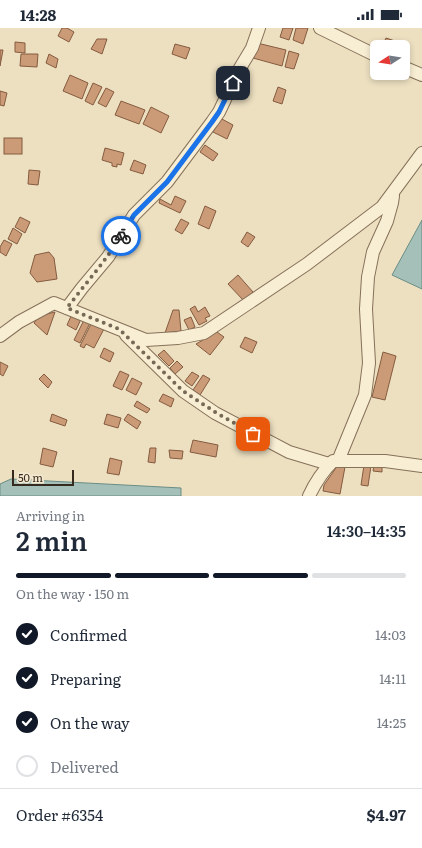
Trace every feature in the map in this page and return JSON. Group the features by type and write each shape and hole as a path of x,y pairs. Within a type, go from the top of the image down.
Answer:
{"street":[{"path":"67,308 108,257 134,215 167,182 219,112 240,68 252,48 259,28"},
{"path":"320,28 370,53"},
{"path":"410,70 422,75"},
{"path":"0,336 19,322 54,303 146,340 178,338 204,333 307,264 382,208 422,153"},
{"path":"309,496 313,487 334,462 365,396 368,363 366,309 368,277 373,252 387,221 393,193"},
{"path":"119,329 183,391 215,412 289,452 334,462 385,461 422,466"}],"water":[{"path":"422,220 422,289 392,275"},
{"path":"11,479 181,488 181,496 0,496 0,484"}],"building":[{"path":"62,28 67,28 74,32 69,42 58,36"},
{"path":"283,28 293,28 289,40 280,37"},
{"path":"296,28 308,28 303,44 293,40"},
{"path":"97,39 107,39 102,54 91,49"},
{"path":"15,42 25,43 25,53 15,52"},
{"path":"257,43 286,50 282,66 253,58"},
{"path":"175,44 190,48 186,59 172,54"},
{"path":"0,50 3,50 0,66"},
{"path":"289,51 299,54 294,69 285,67"},
{"path":"21,54 38,54 37,67 20,66"},
{"path":"49,54 58,59 56,68 46,63"},
{"path":"70,75 88,83 82,99 63,91"},
{"path":"93,83 102,87 93,105 85,101"},
{"path":"278,87 286,90 282,104 273,101"},
{"path":"106,88 114,92 106,107 98,103"},
{"path":"0,91 7,93 4,106 0,105"},
{"path":"121,101 145,110 139,124 115,115"},
{"path":"151,107 169,116 161,133 143,124"},
{"path":"220,118 233,125 227,139 213,132"},
{"path":"4,138 22,138 22,154 4,154"},
{"path":"205,145 218,154 213,161 200,152"},
{"path":"105,148 124,153 121,165 117,164 117,167 112,166 112,163 102,160"},
{"path":"134,160 146,165 143,174 130,170"},
{"path":"29,170 40,171 38,185 28,184"},
{"path":"175,196 186,201 180,213 159,203 160,199 171,205"},
{"path":"205,206 216,211 209,229 198,224"},
{"path":"20,217 30,222 25,233 15,227"},
{"path":"181,219 189,223 182,234 175,230"},
{"path":"13,228 22,234 17,244 8,239"},
{"path":"247,232 255,237 248,247 241,242"},
{"path":"4,240 12,244 6,256 0,252 0,247"},
{"path":"49,252 54,258 57,279 37,282 30,273 35,255"},
{"path":"238,275 253,292 244,301 228,284"},
{"path":"195,306 198,312 205,307 210,316 205,318 207,321 199,325 190,309"},
{"path":"173,310 179,310 181,331 165,333"},
{"path":"55,312 47,335 34,323 39,316"},
{"path":"72,314 81,319 76,330 67,325"},
{"path":"191,317 195,327 189,330 184,320"},
{"path":"84,320 90,323 80,343 74,340"},
{"path":"92,322 104,329 94,348 86,344 84,348 80,346"},
{"path":"217,332 224,337 210,355 196,344"},
{"path":"245,337 257,342 252,353 240,347"},
{"path":"104,348 114,353 110,362 100,357"},
{"path":"164,350 174,361 169,366 158,355"},
{"path":"383,352 396,356 385,400 372,397"},
{"path":"177,361 183,367 175,374 170,368"},
{"path":"0,362 8,366 3,376 0,374"},
{"path":"120,371 129,375 122,390 113,386"},
{"path":"192,372 199,376 192,386 185,381"},
{"path":"44,374 52,382 48,388 39,379"},
{"path":"203,375 210,379 200,395 193,390"},
{"path":"132,378 142,383 136,395 126,390"},
{"path":"163,394 174,399 171,407 159,401"},
{"path":"137,401 150,409 147,413 134,406"},
{"path":"52,414 67,420 65,426 50,421"},
{"path":"107,414 121,418 118,428 104,424"},
{"path":"128,414 141,422 137,429 124,420"},
{"path":"193,440 218,445 216,457 190,452"},
{"path":"43,448 57,452 53,467 40,464"},
{"path":"150,448 156,448 155,463 148,462"},
{"path":"169,450 183,451 182,459 170,458"},
{"path":"110,458 122,461 119,475 107,473"},
{"path":"338,465 345,467 340,494 323,491 324,485"},
{"path":"364,465 371,466 368,486 361,485"},
{"path":"374,465 382,466 382,472 373,471"}],"way so far":[{"path":"121,236 108,257 67,308 119,329 183,391 253,434"}],"route":[{"path":"121,236 134,215 167,182 212,122 219,112 233,83"}]}
